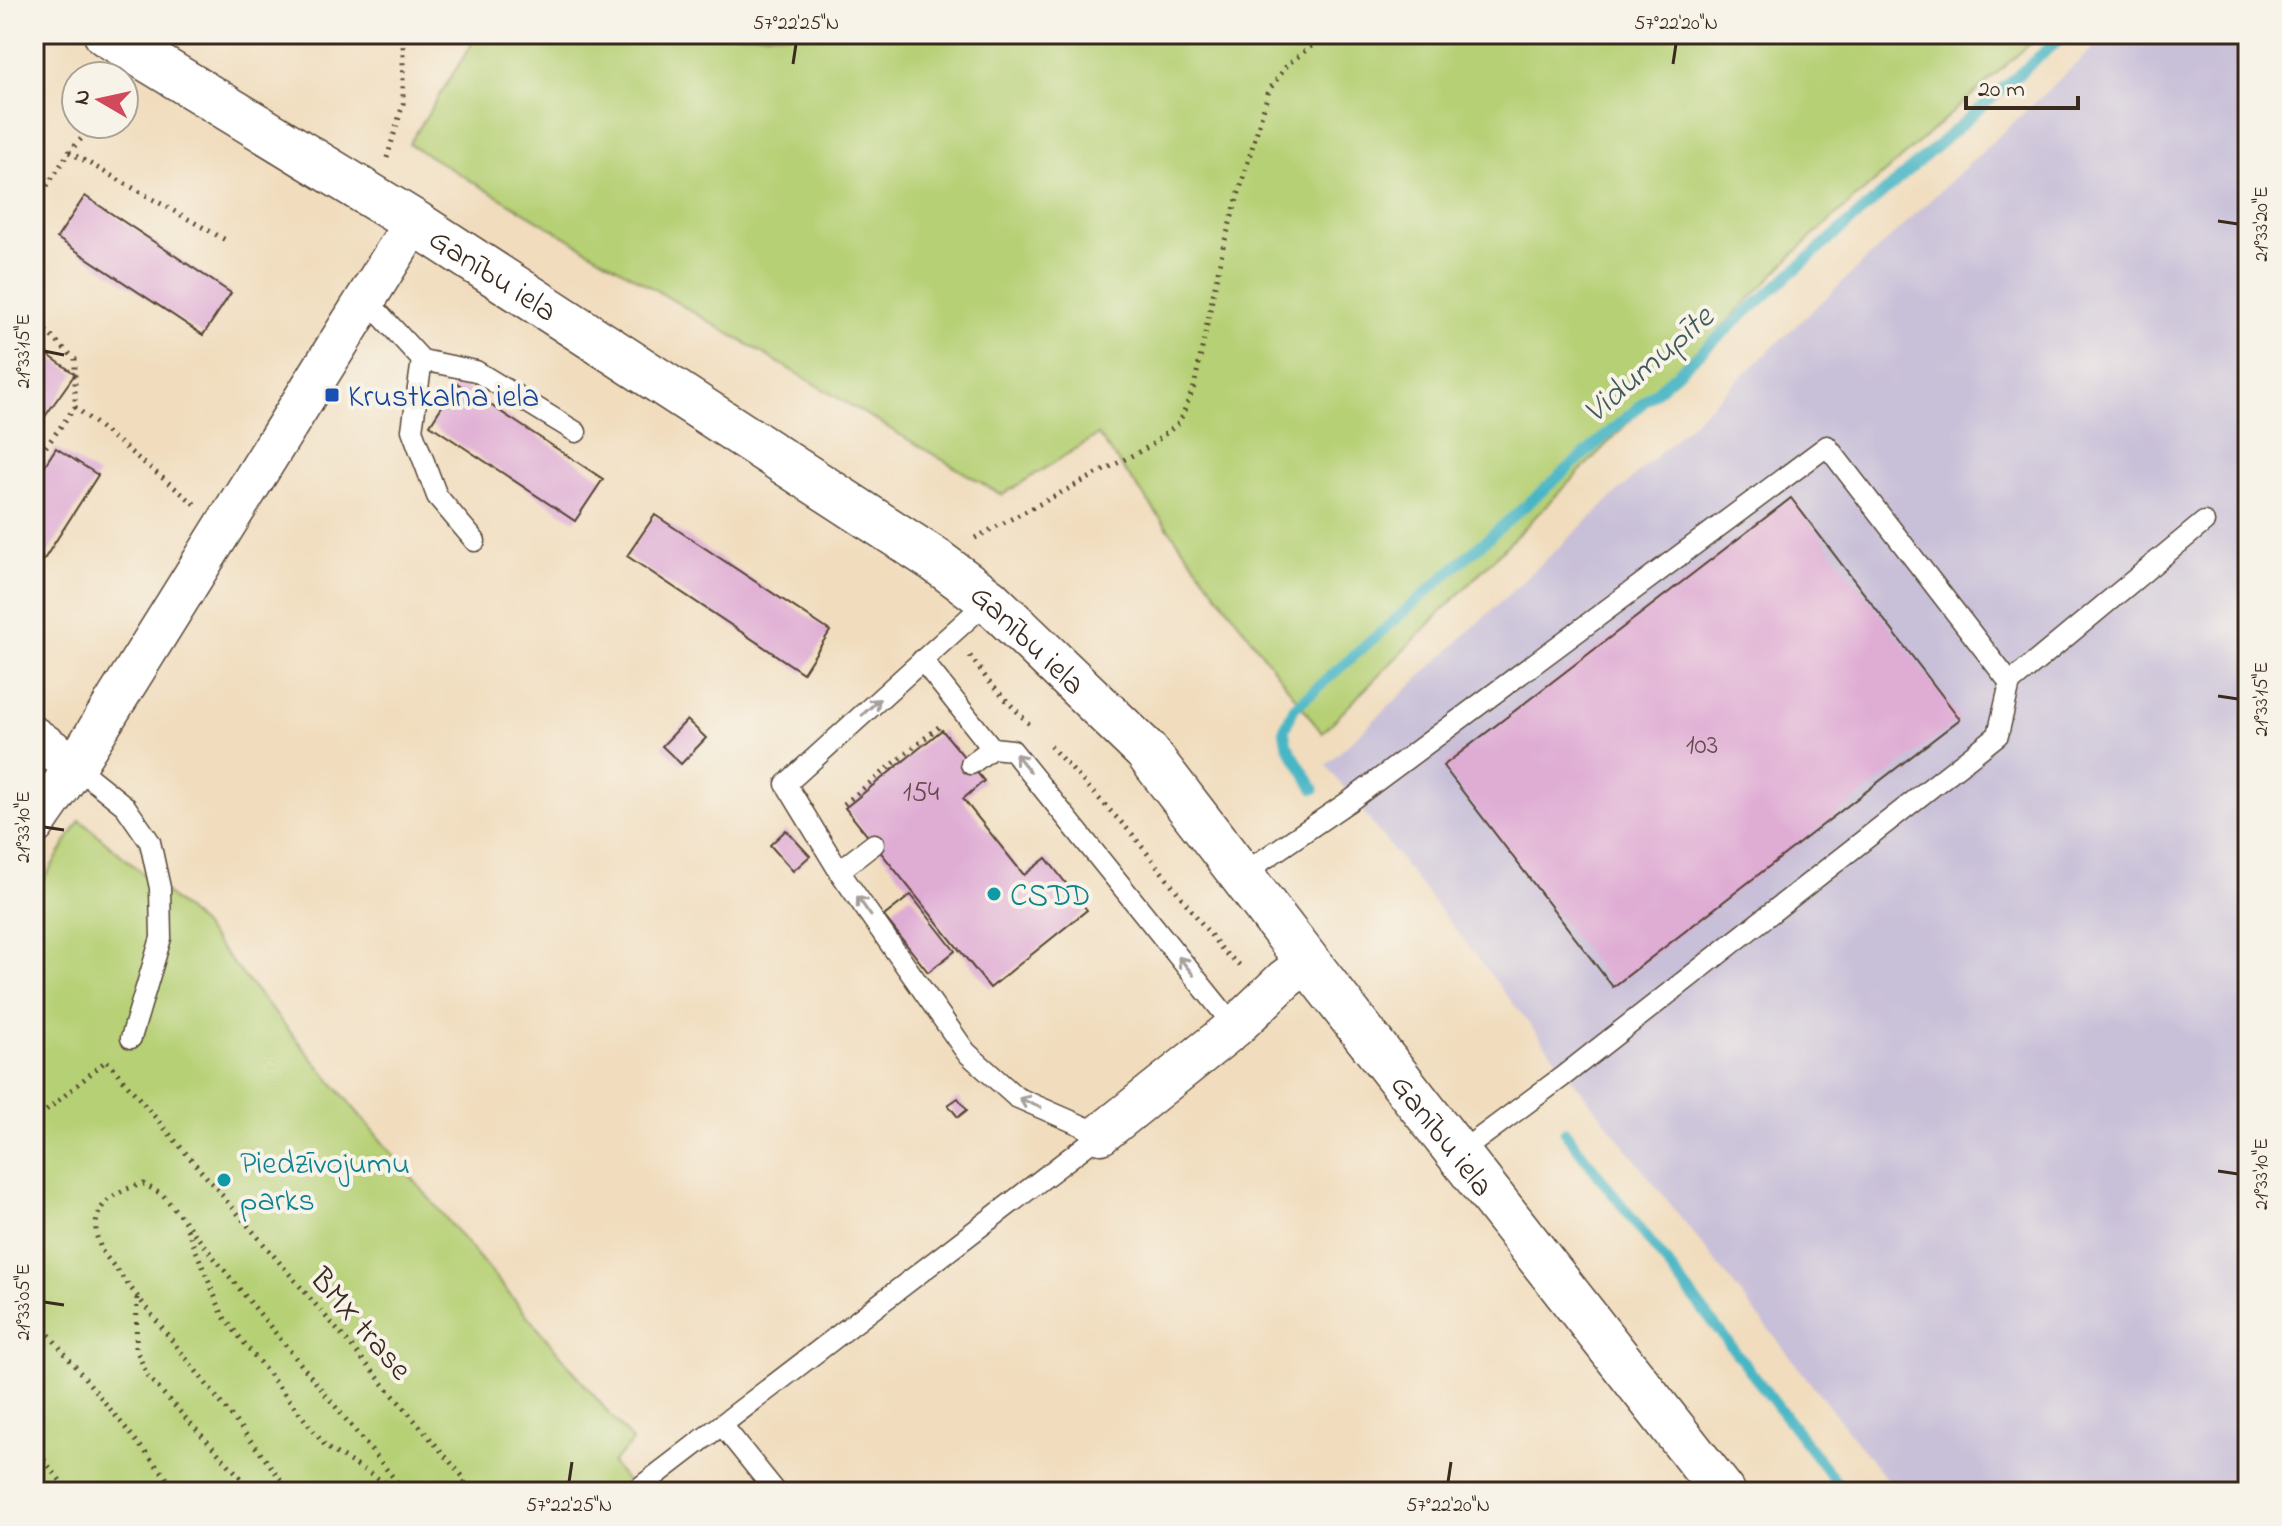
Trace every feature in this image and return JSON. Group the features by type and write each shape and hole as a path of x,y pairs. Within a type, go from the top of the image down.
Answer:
{"street":[{"name":"Ganību iela","path":"106,34 414,222 935,560 989,600 1146,751 1241,875 1296,970 1458,1154 1723,1492"},
{"path":"34,825 75,766 414,222"},
{"path":"34,737 75,766"},
{"path":"1101,1134 1235,1027 1296,970"}],"lane":[{"path":"366,299 422,360 476,371 576,432"},
{"path":"422,360 412,430 437,496 475,541"},
{"path":"1241,875 1351,800 1827,446 2010,683"},
{"path":"1458,1154 1562,1077 1998,735 2010,683 2204,522"},
{"path":"634,1492 1101,1134 1016,1097 966,1052 839,871 786,784 989,600"},
{"path":"922,660 992,748"},
{"path":"971,764 992,748 1012,750 1235,1027"},
{"path":"75,766 125,806 150,842 160,888 161,938 131,1038"},
{"path":"839,871 874,844"},
{"path":"722,1425 776,1492"}],"path":[{"path":"369,195 388,154 403,104 403,34"},
{"path":"935,560 1150,446 1179,423 1194,387 1223,247 1269,90 1288,64 1327,34"},
{"path":"34,206 80,140"},
{"path":"69,152 229,242"},
{"path":"34,320 75,359 75,407 34,463"},
{"path":"75,407 224,527"},
{"path":"952,633 990,683 1039,734"},
{"path":"844,804 948,719"},
{"path":"1049,745 1133,835 1224,952 1249,973 1296,970"},
{"path":"34,1121 131,1038"},
{"name":"BMX trase","path":"107,1061 464,1478 466,1492"},
{"path":"34,1144 38,1157 34,1177"},
{"path":"291,1492 101,1250 95,1229 104,1204 122,1188 144,1184 163,1195 403,1492"},
{"path":"184,1221 223,1316 327,1448 403,1492"},
{"path":"137,1297 136,1349 148,1377 254,1492"},
{"path":"34,1316 178,1492"},
{"path":"34,1447 69,1492"}],"shaded area":[{"path":"2108,34 2248,34 2248,1492 1896,1492 1326,765"}],"green space":[{"path":"478,34 2041,34 1804,244 1322,733 1098,435 1002,495 409,144"},
{"name":"Piedzīvojumu parks","path":"80,820 195,918 633,1442 612,1463 635,1492 34,1492 34,895"}],"building":[{"path":"85,196 231,293 203,335 57,238"},
{"path":"34,345 75,374 34,432 36,380"},
{"path":"457,383 603,479 575,521 430,425"},
{"path":"56,448 98,475 34,575 34,482"},
{"path":"1791,498 1960,719 1613,987 1443,766"},
{"path":"655,515 830,631 803,673 627,556"},
{"path":"687,720 706,738 681,764 662,746"},
{"name":"CSDD","path":"942,730 984,781 963,799 1024,875 1046,858 1087,910 990,988 845,808"},
{"path":"786,830 810,856 793,871 770,845"},
{"path":"911,895 955,951 928,972 884,916"},
{"path":"958,1098 967,1110 958,1117 948,1105"}],"waterway":[{"name":"Vidumupīte","path":"1314,789 1287,745 1284,730 1294,708 2065,34"},
{"path":"1565,1132 1844,1492"}],"place":[{"name":"Krustkalna iela","path":"332,395"},
{"name":"CSDD","path":"994,894"},
{"name":"Piedzīvojumu parks","path":"224,1180"}]}
